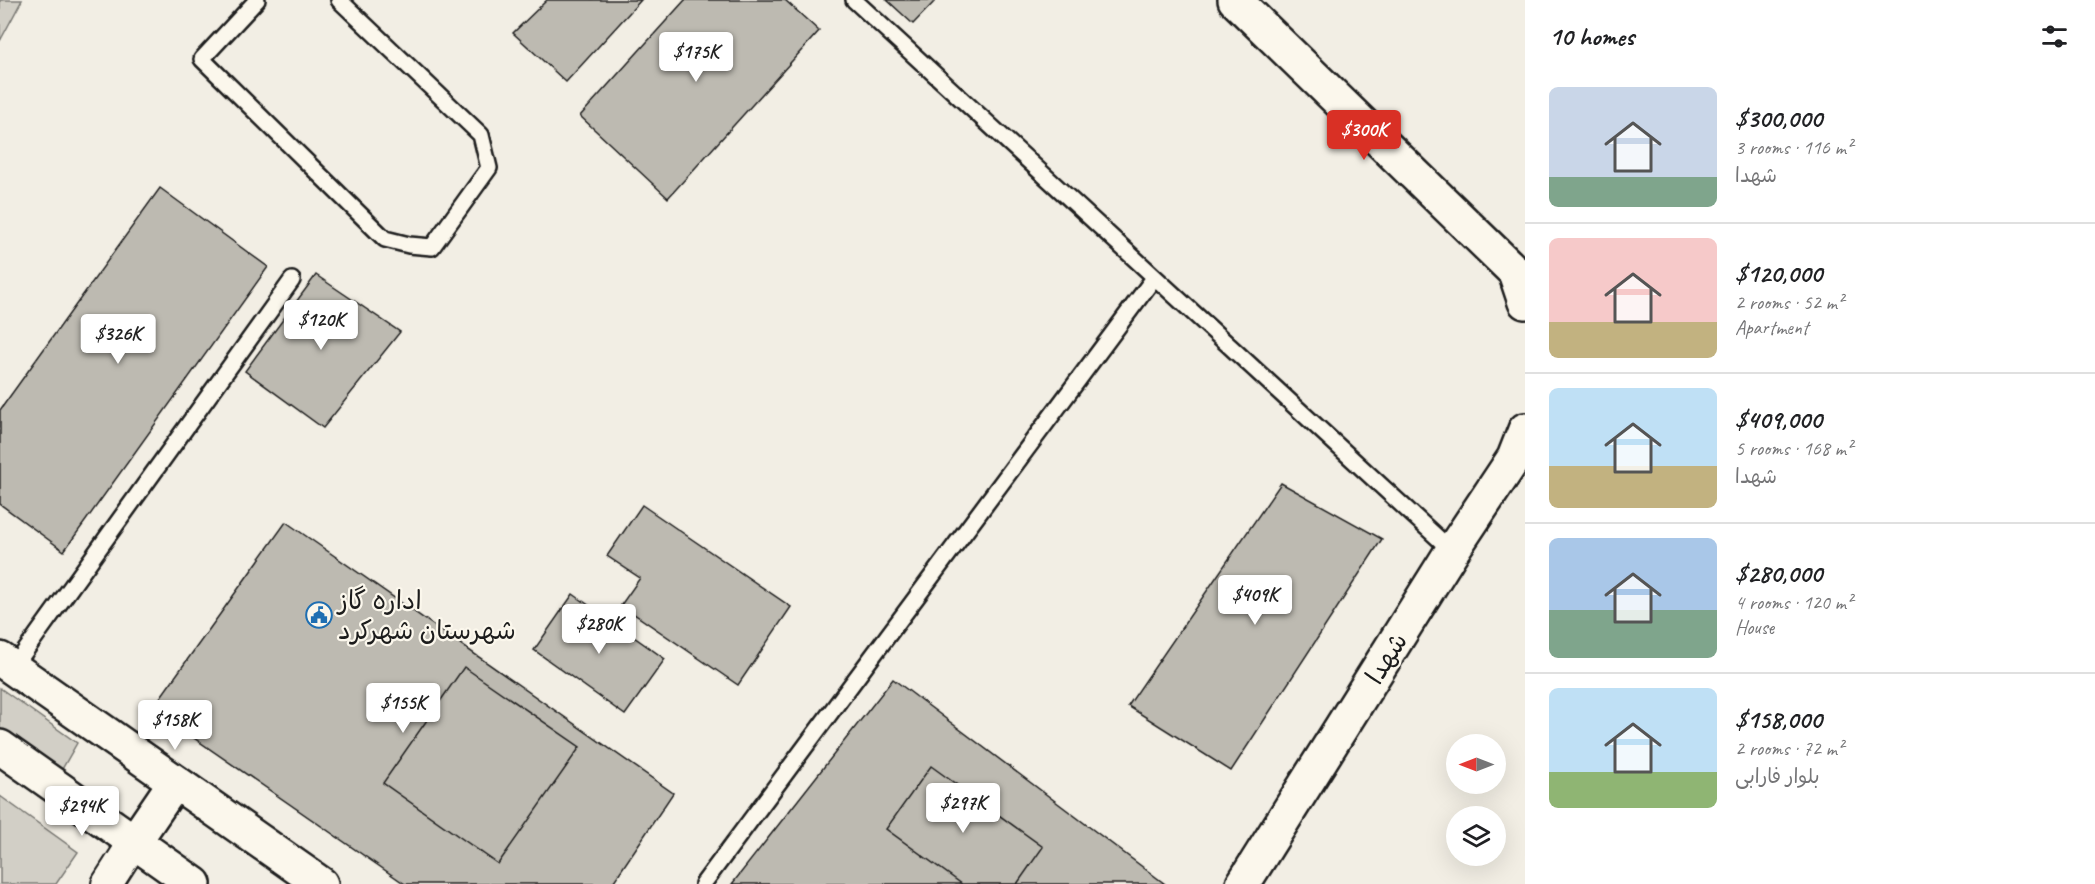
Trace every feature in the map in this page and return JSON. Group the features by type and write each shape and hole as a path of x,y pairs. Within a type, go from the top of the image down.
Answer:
{"main road":[{"path":"1235,0 1515,272 1525,302"},
{"name":"شهدا","path":"1243,884 1452,551 1514,458 1525,430"},
{"path":"6,663 321,884"},
{"path":"0,747 194,884"},
{"path":"134,842 175,782"}],"street":[{"path":"107,884 134,842"}],"lane":[{"path":"257,0 201,59 385,239 409,245 432,247 489,168 481,135 339,0"},
{"path":"854,0 1452,551"},
{"path":"704,884 1154,278"},
{"path":"6,663 292,280"}],"shaded area":[{"path":"0,0 22,0 0,41"},
{"path":"0,688 77,743 57,778 0,737"},
{"path":"0,796 78,852 56,884 0,884"}],"building":[{"path":"547,0 641,0 566,82 513,33"},
{"path":"685,0 785,0 819,31 668,198 580,116"},
{"path":"887,0 936,0 913,24"},
{"path":"160,188 268,267 64,551 0,504 0,410"},
{"path":"316,275 400,332 323,428 245,371"},
{"path":"1281,483 1382,539 1231,771 1128,706"},
{"path":"642,505 791,607 738,685 621,605 640,578 607,556"},
{"name":"اداره گاز شهرستان شهرکرد","path":"286,522 673,793 612,884 405,884 152,709"},
{"path":"573,594 665,659 625,715 534,650"},
{"path":"464,667 580,747 498,864 383,783"},
{"path":"893,679 1165,884 732,884"},
{"path":"931,766 1043,847 1017,884 962,884 886,829"}],"place":[{"name":"اداره گاز شهرستان شهرکرد","path":"319,615"}]}
